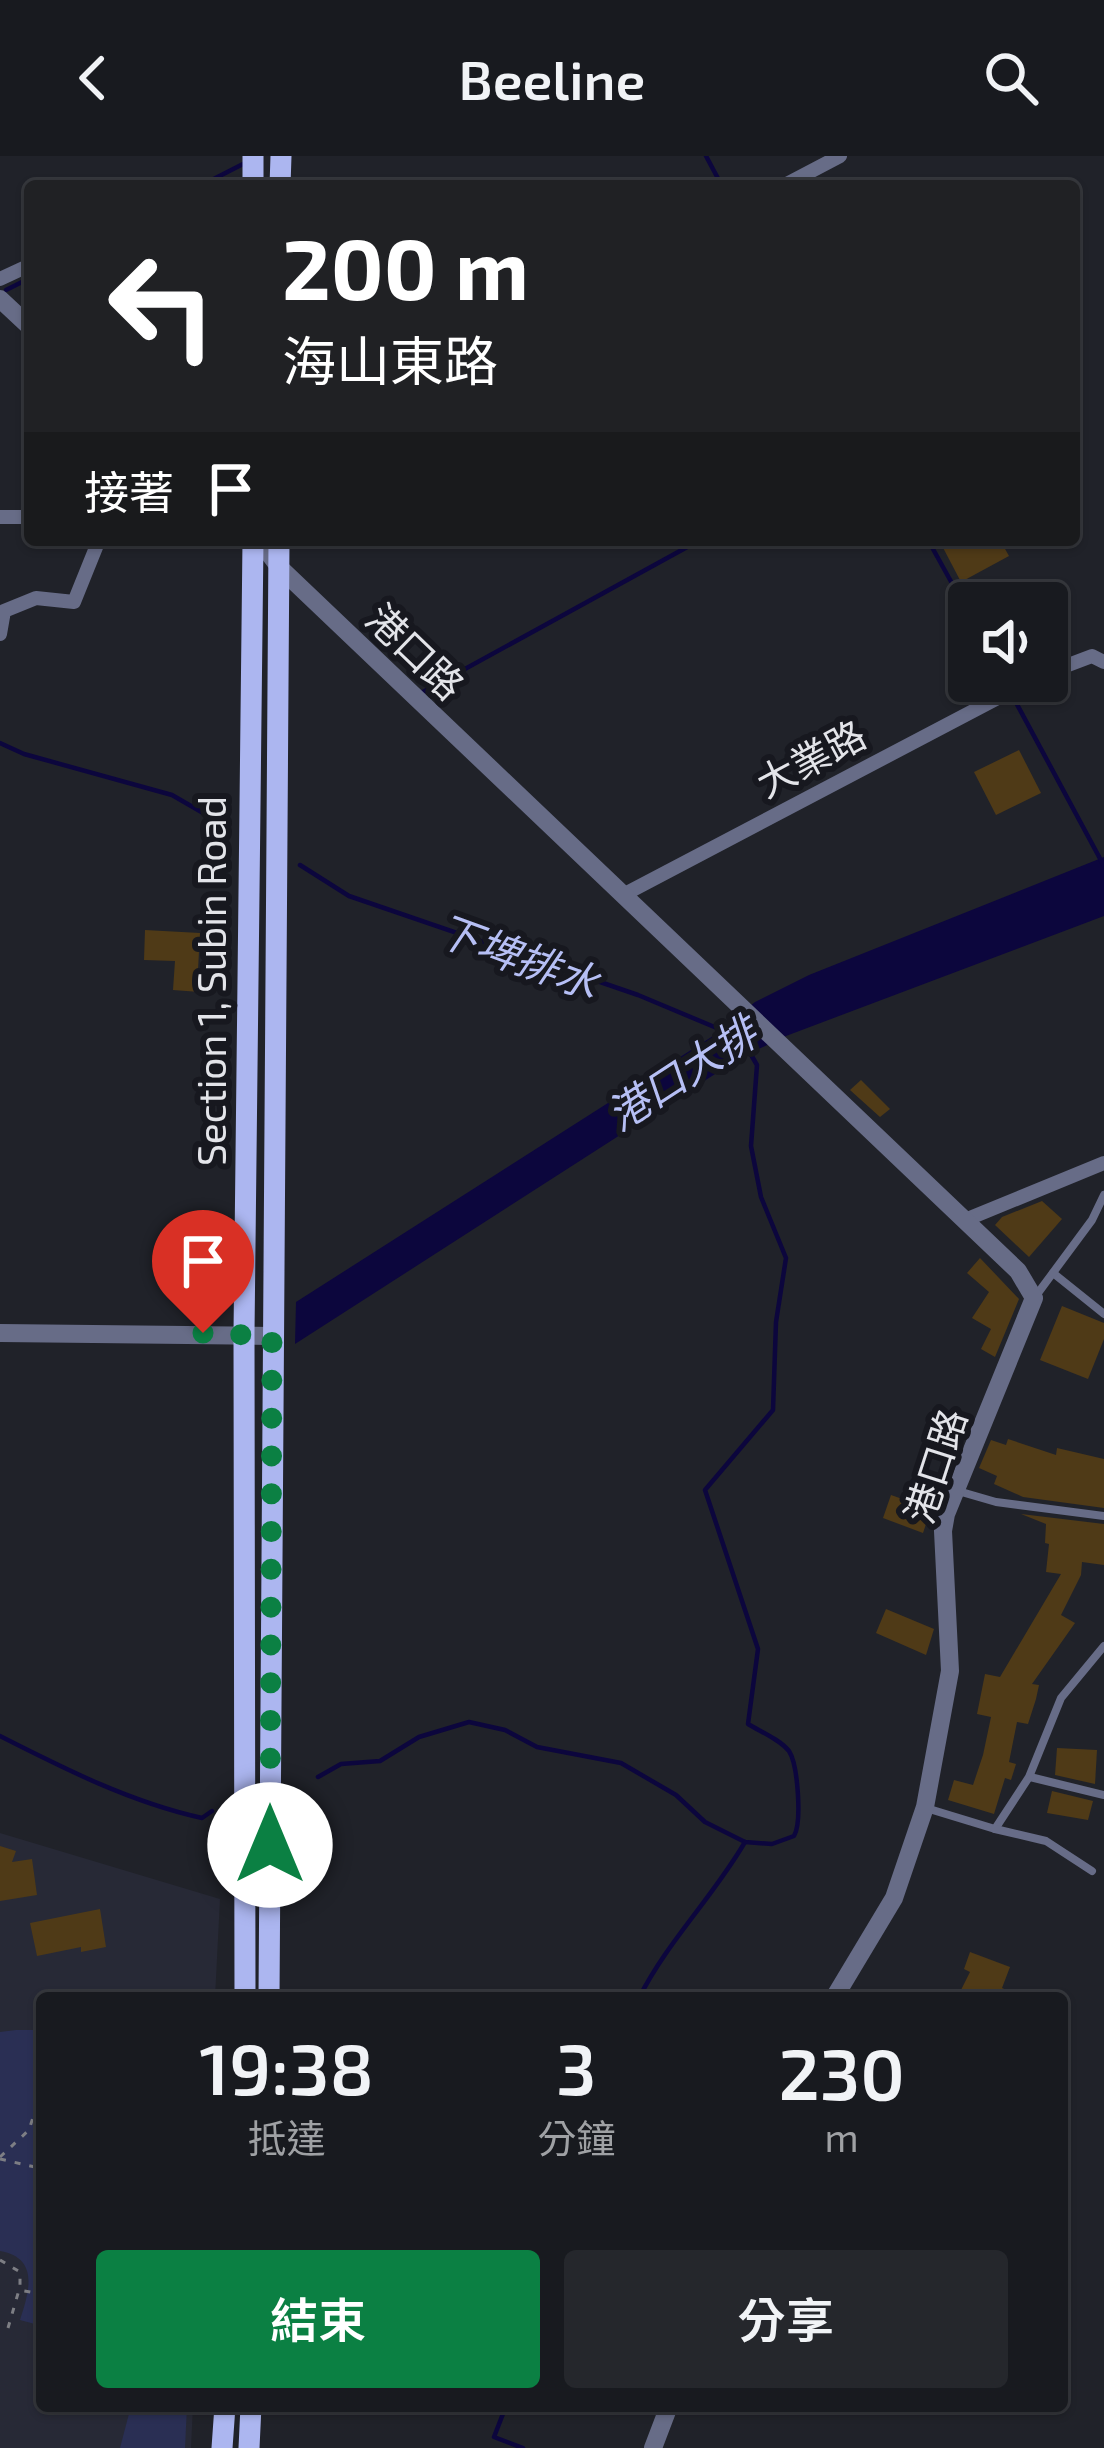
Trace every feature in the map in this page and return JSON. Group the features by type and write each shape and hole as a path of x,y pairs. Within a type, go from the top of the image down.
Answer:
{"main road":[{"name":"Section 1, Subin Road","path":"245,1992 244,1333 256,546"},
{"name":"Section 1, Subin Road","path":"269,1992 279,546"},
{"path":"250,972 276,970"},
{"path":"222,2448 224,2412"},
{"path":"249,2448 251,2412"}],"street":[{"path":"794,180 840,156"},
{"path":"0,298 24,321"},
{"path":"0,634 4,611 36,598 74,602 97,546"},
{"name":"港口路","path":"261,546 965,1220"},
{"path":"1068,665 1092,656 1104,662"},
{"name":"大業路","path":"623,895 990,702"},
{"path":"1034,1298 1018,1271 965,1220 1104,1163"},
{"name":"港口路","path":"841,1992 894,1898 925,1808 950,1671 944,1531 955,1490 1034,1298"},
{"path":"0,1334 272,1336"},
{"path":"653,2448 667,2412"}],"lane":[{"path":"1034,1298 1101,1209 1104,1195"},
{"path":"1053,1273 1104,1314"},
{"path":"955,1490 996,1502 1104,1516"},
{"path":"995,1829 1029,1777 1061,1698 1104,1646"},
{"path":"1029,1777 1104,1795"},
{"path":"925,1808 1046,1841 1092,1871"}],"path":[{"path":"0,2158 29,2130 36,2108"},
{"path":"0,2158 36,2170"},
{"path":"0,2260 20,2272 8,2329"},
{"path":"19,2290 36,2293"}],"shaded area":[{"path":"0,1833 220,1899 215,1992 36,1992 36,2412 193,2412 191,2448 0,2448"},
{"path":"36,2030 36,2324 20,2320 28,2288 26,2269 13,2255 0,2251 0,2032"},
{"path":"129,2412 187,2412 185,2448 120,2448"}],"water":[{"name":"港口大排","path":"1104,857 1104,916 786,1036 740,1058 295,1344 296,1302 713,1036 755,1002 809,975"}],"building":[{"path":"942,546 1003,546 1009,556 961,582"},
{"path":"1019,750 1041,793 996,815 974,772"},
{"path":"145,930 200,933 198,970 215,972 213,993 173,990 175,961 144,960"},
{"path":"861,1080 890,1109 880,1117 850,1090"},
{"path":"1042,1201 1062,1219 1029,1257 995,1225 1002,1217"},
{"path":"980,1258 1019,1299 995,1357 981,1349 991,1329 972,1318 989,1292 967,1273"},
{"path":"1062,1306 1104,1323 1104,1339 1088,1379 1040,1360"},
{"path":"1008,1439 1056,1455 1057,1448 1104,1459 1104,1508 1023,1497 994,1484 997,1476 979,1468 991,1440 1006,1445"},
{"path":"891,1495 931,1509 923,1533 883,1518"},
{"path":"1021,1514 1104,1524 1104,1565 1082,1562 1081,1575 1061,1615 1075,1623 1032,1684 1039,1685 1036,1699 1028,1724 1017,1722 1009,1762 1016,1764 1011,1780 1005,1778 994,1814 948,1800 954,1780 973,1785 983,1755 991,1717 977,1714 985,1674 1000,1677 1061,1574 1046,1572 1046,1524"},
{"path":"886,1609 934,1629 926,1655 876,1633"},
{"path":"1057,1748 1097,1750 1095,1784 1055,1775"},
{"path":"1052,1791 1093,1801 1088,1820 1047,1813"},
{"path":"0,1846 16,1851 12,1862 32,1859 37,1895 0,1901"},
{"path":"100,1909 106,1947 37,1956 30,1923"},
{"path":"970,1952 1010,1967 1002,1988 1011,1992 960,1992 970,1972 964,1969"}],"waterway":[{"path":"706,156 719,180"},
{"path":"212,180 243,164"},
{"path":"6,290 24,281"},
{"path":"423,692 689,546"},
{"path":"931,546 951,582"},
{"path":"1016,702 1104,866"},
{"name":"下埤排水","path":"0,743 172,795 217,821"},
{"name":"下埤排水","path":"300,865 349,896 638,995 724,1031"},
{"name":"港口大排","path":"318,1777 341,1764 380,1761 419,1737 469,1722 505,1730 537,1747 621,1763 676,1795 705,1822 745,1842 772,1844 794,1836 798,1807 792,1758 780,1743 748,1724 758,1649 705,1490 773,1410 776,1322 786,1258 761,1197 751,1146 757,1065 750,1053"},
{"path":"0,1736 149,1803 202,1818 212,1811"},
{"path":"643,1992 745,1842"},
{"path":"504,2412 494,2437 523,2448"}],"route":[{"path":"203,1333 272,1336 270,1845"}]}
